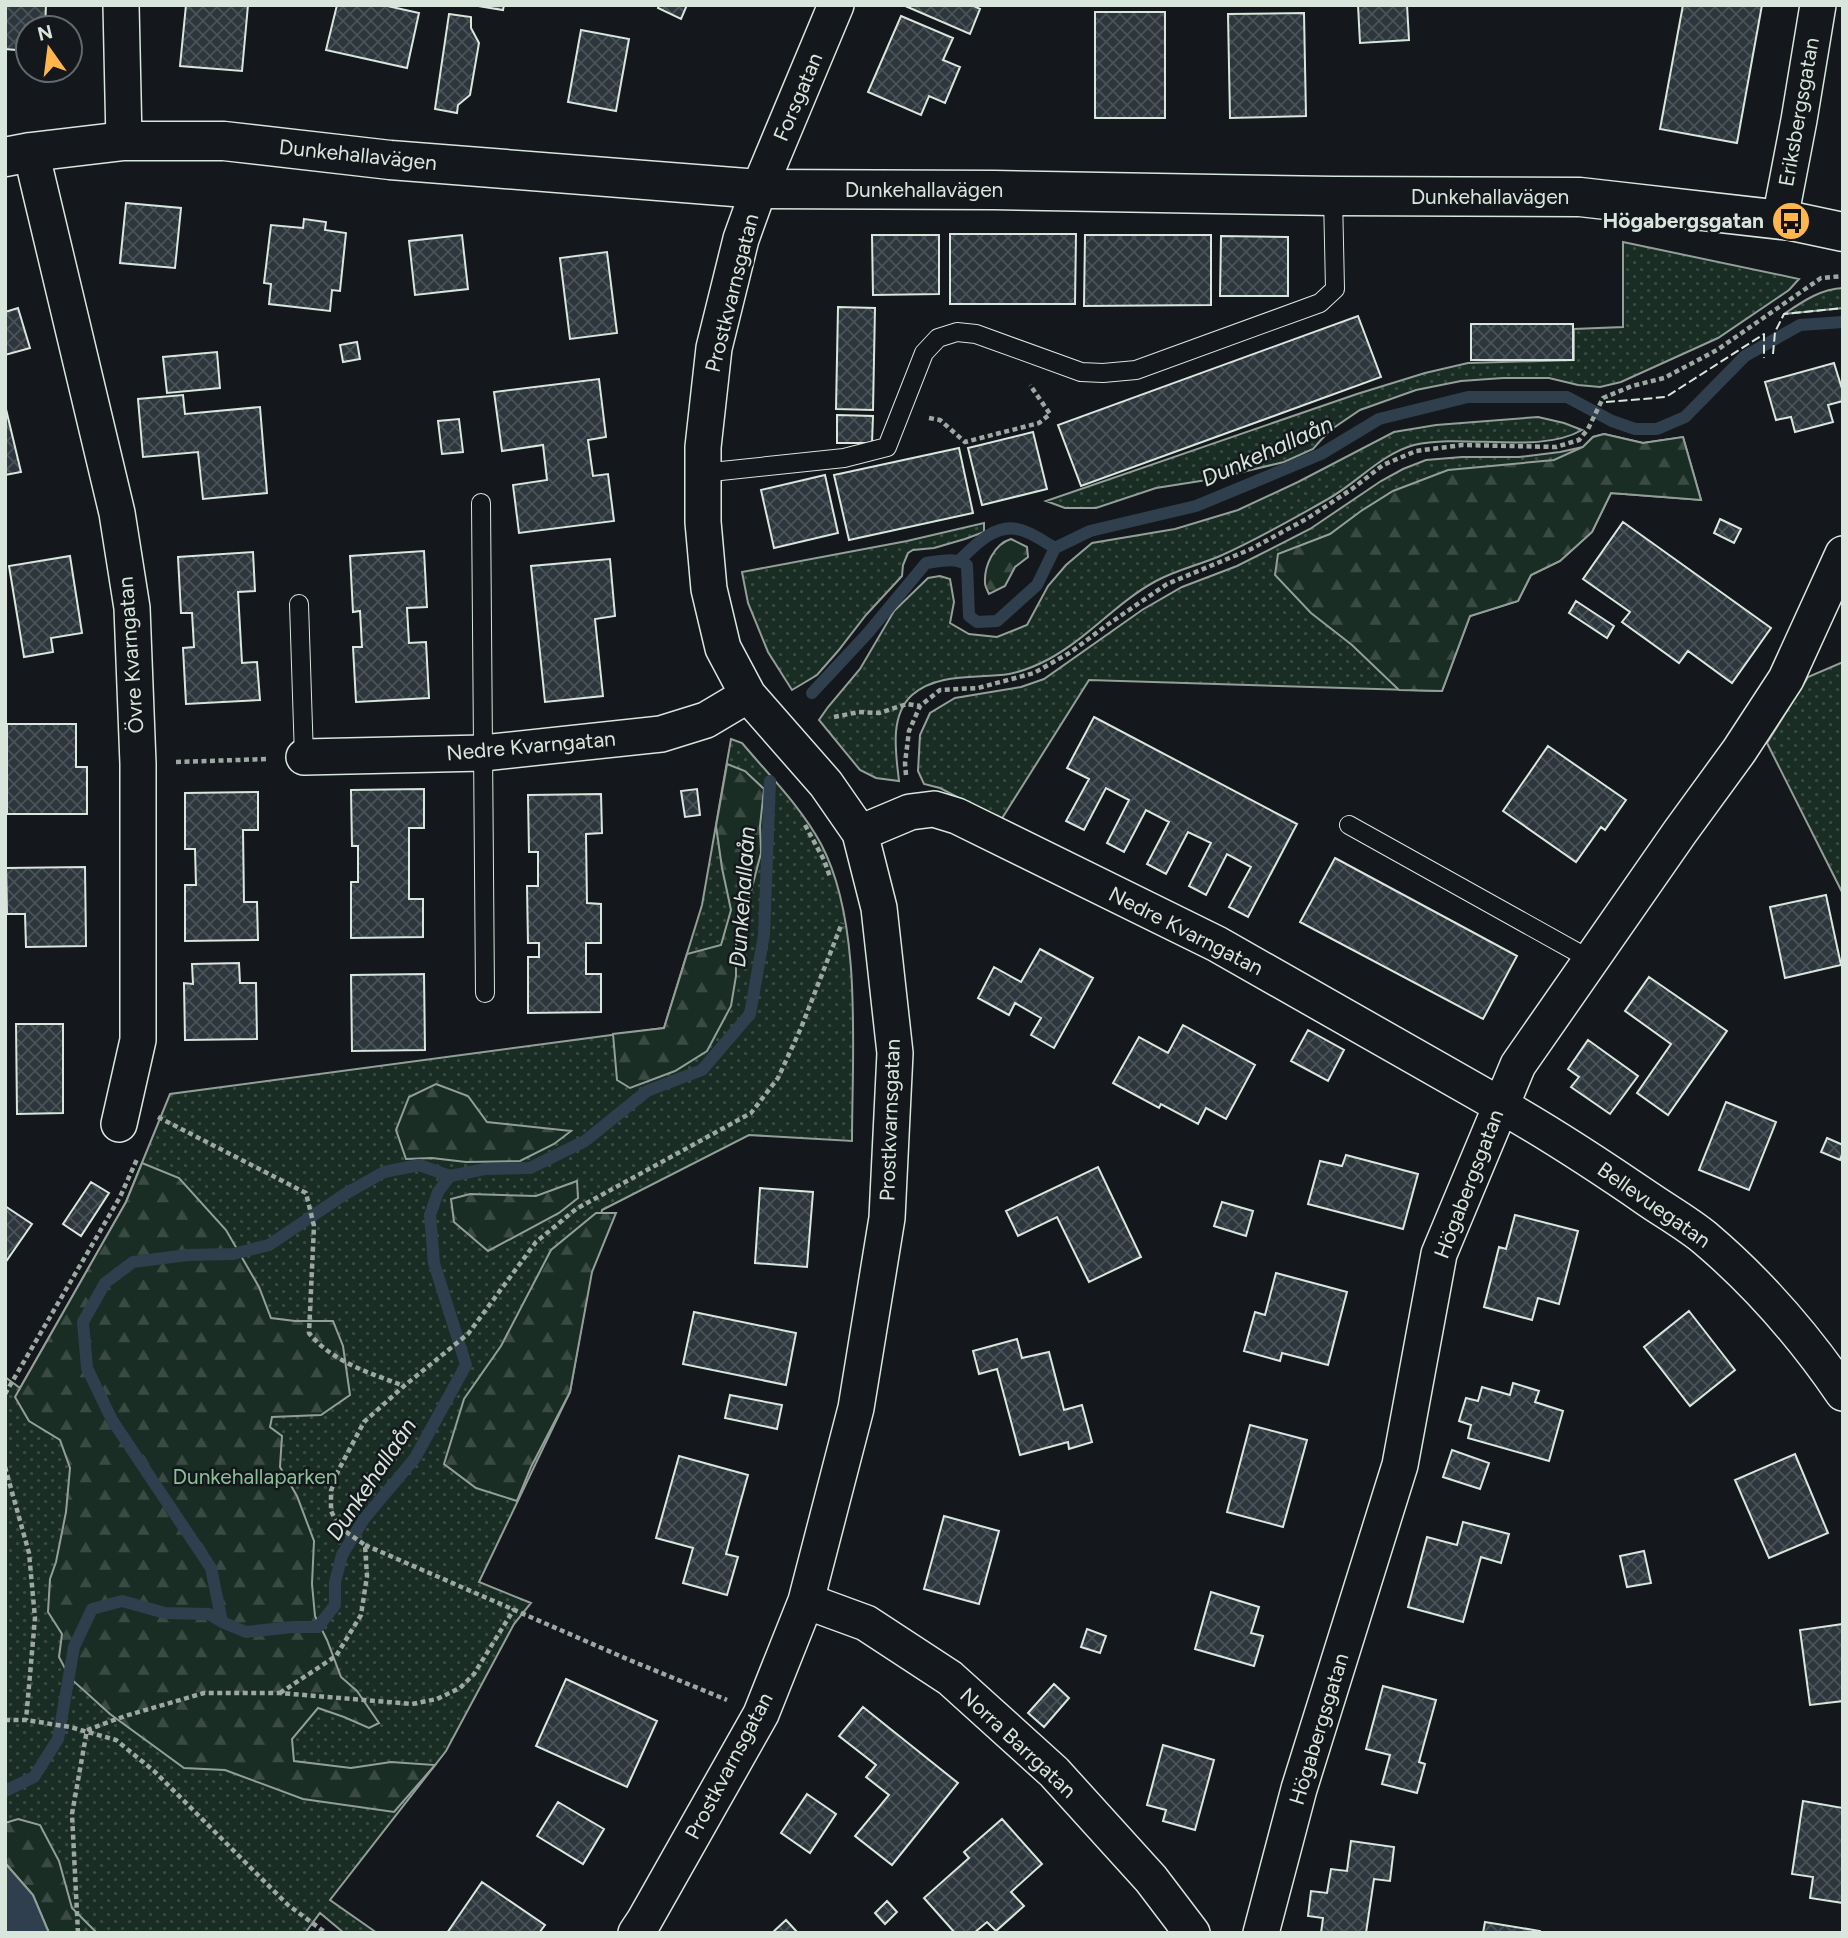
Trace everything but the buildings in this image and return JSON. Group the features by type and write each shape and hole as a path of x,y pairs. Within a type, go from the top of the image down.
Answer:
{"street":[{"path":"121,5 124,141"},
{"name":"Forsgatan","path":"759,189 836,5"},
{"name":"Eriksbergsgatan","path":"1780,219 1818,5"},
{"name":"Dunkehallavägen","path":"18,155 124,141 224,141 390,160 759,189 1580,197 1780,219 1843,232"},
{"name":"Övre Kvarngatan","path":"18,155 117,513 132,608 138,764 138,1040 135,1126"},
{"name":"Prostkvarnsgatan","path":"636,1933 761,1714 806,1601 856,1408 887,1218 895,1053 879,908 860,833 826,784 748,695 723,648 709,589 702,473 714,348 741,239 759,189"},
{"name":"Högabergsgatan","path":"1261,1933 1299,1789 1400,1465 1439,1254 1500,1105 1518,1065 1680,832 1740,751 1786,679 1843,554"},
{"name":"Nedre Kvarngatan","path":"304,757 483,753 661,734 706,720 748,695"},
{"name":"Nedre Kvarngatan","path":"860,833 910,812 934,809 957,816 1217,944 1500,1105"},
{"name":"Bellevuegatan","path":"1500,1105 1619,1179 1704,1237 1767,1296 1821,1361 1843,1393"},
{"name":"Norra Barrgatan","path":"806,1601 866,1623 950,1678 1054,1772 1151,1879 1192,1933"}],"lane":[{"path":"702,473 844,458 887,447 924,353 938,338 957,332 976,334 1081,372 1103,373 1136,370 1320,303 1335,289 1333,195"},
{"path":"481,503 485,993"},
{"path":"299,604 304,757"},
{"path":"1349,825 1591,960"}],"path":[{"path":"910,812 905,764 909,731 920,706 940,690 978,688 1034,673 1072,652 1167,584 1262,542 1319,511 1383,465 1416,451 1462,445 1556,447 1579,440 1588,429 1603,398 1632,386 1664,378 1717,351 1821,278 1843,276"},
{"path":"901,412 940,420 965,442 1039,423 1049,414 1002,343"},
{"path":"834,717 859,712 879,713 906,705 920,706"},
{"path":"211,761 304,757"},
{"path":"803,821 824,860 833,887"},
{"path":"761,1714 365,1545 339,1527 331,1511 331,1490 364,1422 468,1334 536,1242 576,1209 751,1112 778,1078 801,1028 842,921"},
{"path":"135,1126 156,1116 306,1193 314,1226 309,1333 318,1345 350,1365 404,1386"},
{"path":"5,1394 120,1197 141,1151"},
{"path":"5,1467 29,1553 35,1618 26,1720"},
{"path":"280,1693 336,1656 361,1615 367,1576 365,1545"},
{"path":"87,1730 204,1693 280,1693 412,1704 437,1699 460,1688 474,1674 514,1609"},
{"path":"5,1720 26,1720 87,1730 116,1740 154,1771 288,1905 326,1933"},
{"path":"78,1933 72,1814 87,1730"}],"green space":[{"path":"1623,242 1799,279 1789,290 1718,338 1621,382 1600,387 1549,378 1503,378 1461,381 1416,390 1360,410 1329,431 1313,449 1284,462 1213,479 1156,488 1096,508 1065,508 1046,501 1425,373 1468,363 1574,360 1574,329 1623,327"},
{"path":"1843,288 1843,308 1784,314 1819,294"},
{"path":"1538,417 1582,430 1544,441 1434,442 1402,449 1339,492 1275,529 1220,556 1156,581 1128,599 1077,641 1044,662 1009,674 946,680 922,688 905,704 897,724 899,781 876,778 860,770 819,720 860,669 894,611 928,578 940,576 950,579 954,602 950,623 969,634 997,637 1027,625 1048,586 1066,565 1092,543 1175,529 1238,510 1394,432 1436,425"},
{"path":"1604,434 1643,443 1683,437 1701,500 1611,493 1592,532 1560,561 1531,575 1518,601 1470,616 1442,691 1089,680 1001,820 940,788 924,784 918,771 920,735 930,713 955,698 1021,687 1044,679 1142,610 1182,587 1237,566 1310,529 1403,469 1426,460 1519,457 1560,452 1583,447 1593,437"},
{"path":"1604,434 1643,443 1683,437 1701,500 1611,493 1592,532 1560,561 1531,575 1518,601 1470,616 1442,691 1399,690 1352,645 1311,613 1275,575 1278,554 1330,534 1393,491 1448,470 1554,460 1583,447 1593,437"},
{"path":"984,523 984,532 934,548 908,553 902,576 817,675 792,690 768,652 748,603 742,572 907,541"},
{"path":"1011,539 1027,547 1028,557 1015,567 1005,586 989,594 985,583 988,563 995,551"},
{"path":"1843,662 1843,894 1767,743 1808,677"},
{"name":"Dunkehallaparken","path":"731,739 742,743 794,804 821,844 834,876 844,911 852,989 852,1141 749,1135 602,1210 570,1392 479,1582 531,1603 514,1624 446,1751 330,1900 377,1933 344,1933 320,1913 305,1933 5,1933 5,1377 20,1388 126,1202 170,1094 664,1028 702,905"},
{"path":"727,764 745,771 764,789 760,826 761,853 736,937 736,976 731,1006 707,1051 675,1071 630,1088 617,1080 613,1034 664,1028 687,954 721,945 731,910 716,826"},
{"path":"436,1084 468,1096 487,1122 571,1131 554,1144 520,1161 406,1159 396,1130 409,1097"},
{"path":"142,1163 179,1178 226,1230 259,1287 271,1318 333,1321 343,1346 350,1395 321,1415 272,1417 270,1427 282,1436 280,1467 297,1496 314,1541 312,1584 315,1616 341,1677 357,1691 379,1723 369,1728 318,1708 292,1739 294,1761 351,1768 391,1762 435,1765 394,1812 303,1799 225,1770 184,1768 110,1714 70,1678 59,1657 62,1634 48,1612 50,1579 66,1512 70,1468 60,1440 29,1421 15,1397 126,1202"},
{"path":"577,1181 578,1198 559,1213 488,1251 454,1222 451,1199 470,1194 536,1196"},
{"path":"596,1213 616,1213 592,1272 570,1392 531,1467 517,1501 476,1488 444,1464 464,1399 501,1346 551,1250"},
{"path":"18,1819 40,1825 59,1861 72,1908 97,1933 49,1933 33,1895 5,1863 5,1823"}],"water":[{"path":"5,1863 33,1895 49,1933 5,1933"}],"waterway":[{"name":"Dunkehallaån","path":"812,693 867,634 926,563 953,560 967,565 969,616 977,622 997,621 1037,585 1055,548 1090,531 1196,506 1321,454 1379,419 1468,397 1567,397 1612,421 1635,429 1657,429 1685,417 1745,356 1800,325 1843,322"},
{"path":"960,560 987,536 1003,529 1025,531 1055,548"},
{"name":"Dunkehallaån","path":"5,1791 34,1777 58,1739 74,1647 92,1609 122,1601 165,1613 209,1614 246,1632 318,1627 335,1605 335,1582 342,1555 364,1519 415,1458 466,1365 434,1263 430,1215 438,1192 450,1176 485,1169 530,1168 585,1141 647,1091 702,1070 750,1014 764,935 770,781"},
{"path":"222,1622 211,1568 112,1420 87,1368 83,1322 105,1283 133,1262 187,1255 233,1254 269,1245 345,1194 384,1172 419,1165 450,1176"}],"fence":[{"path":"1773,354 1775,332 1784,314 1843,308"},
{"path":"1606,402 1666,397 1764,334 1764,358"}],"place":[{"name":"Högabergsgatan","path":"1791,221"}]}
